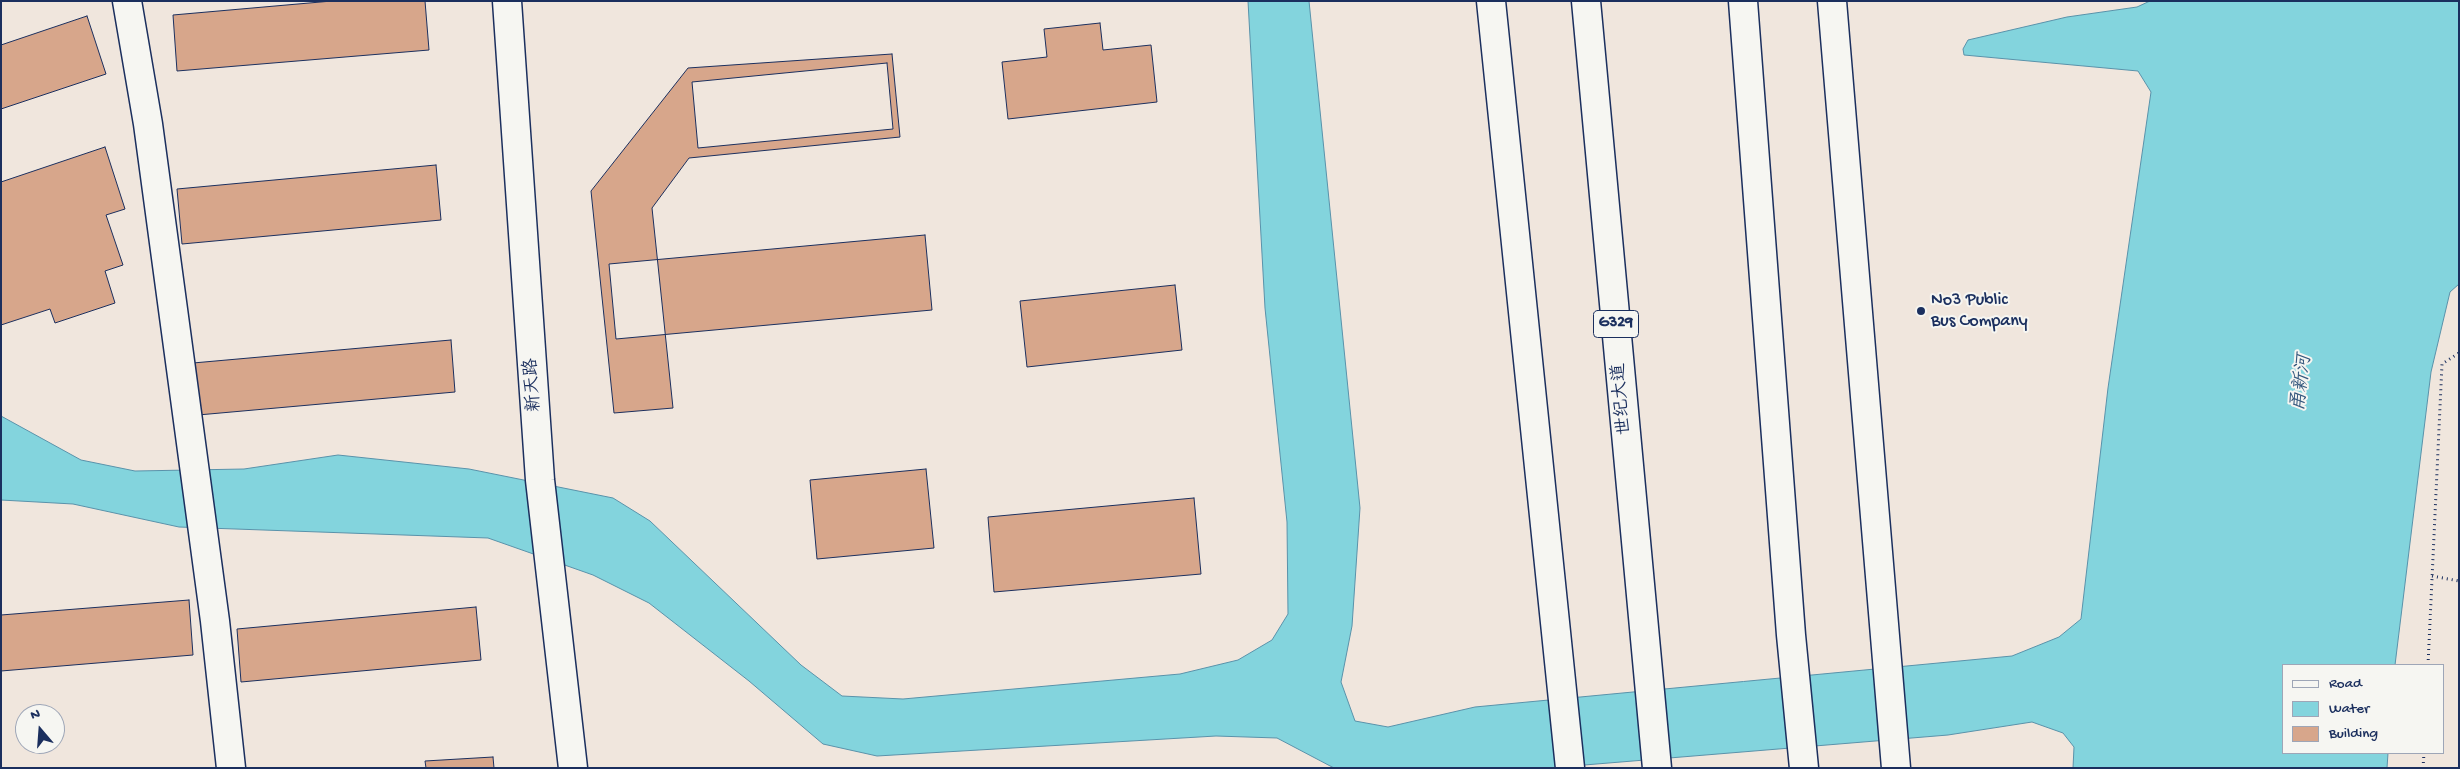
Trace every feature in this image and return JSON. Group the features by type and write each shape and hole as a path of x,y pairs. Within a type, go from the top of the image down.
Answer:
{"main road":[{"path":"127,1 148,124 190,447 215,621 231,768"},
{"name":"新天路","path":"507,1 540,480 573,768"},
{"path":"1491,1 1570,768"},
{"name":"世纪大道","path":"1586,1 1657,768"},
{"path":"1743,1 1791,635 1804,768"},
{"path":"1832,1 1895,761"}],"path":[{"path":"2428,664 2442,364 2459,353"},
{"path":"2432,576 2459,581"},
{"path":"2423,768 2424,754"}],"water":[{"name":"甬新河","path":"1248,1 1309,1 1360,508 1352,626 1341,682 1355,721 1388,727 1475,707 2012,656 2059,637 2081,619 2108,388 2151,92 2138,71 1964,55 1963,49 1968,40 2067,17 2137,7 2150,1 2459,1 2459,284 2450,292 2431,372 2395,664 2282,664 2282,754 2388,754 2387,768 2073,768 2074,747 2063,733 2032,722 1948,735 1548,768 1334,768 1277,738 1216,736 877,756 823,744 749,681 649,603 593,575 488,538 179,527 73,504 1,500 1,416 81,460 135,471 244,469 338,455 469,469 613,498 650,521 801,665 842,696 903,699 1180,674 1238,660 1272,640 1288,614 1287,522 1265,308"}],"building":[{"path":"332,1 425,1 429,50 177,71 173,15"},
{"path":"87,16 106,74 1,109 1,45"},
{"path":"1100,23 1103,50 1151,45 1157,102 1008,119 1002,62 1047,57 1044,29"},
{"path":"892,54 900,137 689,158 652,208 673,408 614,413 591,191 688,68"},
{"path":"887,63 893,129 698,148 692,82"},
{"path":"105,147 125,209 106,215 123,265 105,271 115,303 55,323 50,309 1,325 1,182"},
{"path":"436,165 441,220 182,244 177,189"},
{"path":"925,235 932,310 616,339 609,264"},
{"path":"1175,285 1182,350 1027,367 1020,301"},
{"path":"451,340 455,392 198,415 193,363"},
{"path":"926,469 934,548 817,559 810,480"},
{"path":"1194,498 1201,574 994,592 988,517"},
{"path":"189,600 193,655 1,671 1,615"},
{"path":"476,607 481,660 241,682 237,629"},
{"path":"493,757 494,768 426,768 425,761"}],"place":[{"name":"No3 Public Bus Company","path":"1921,311"}]}
